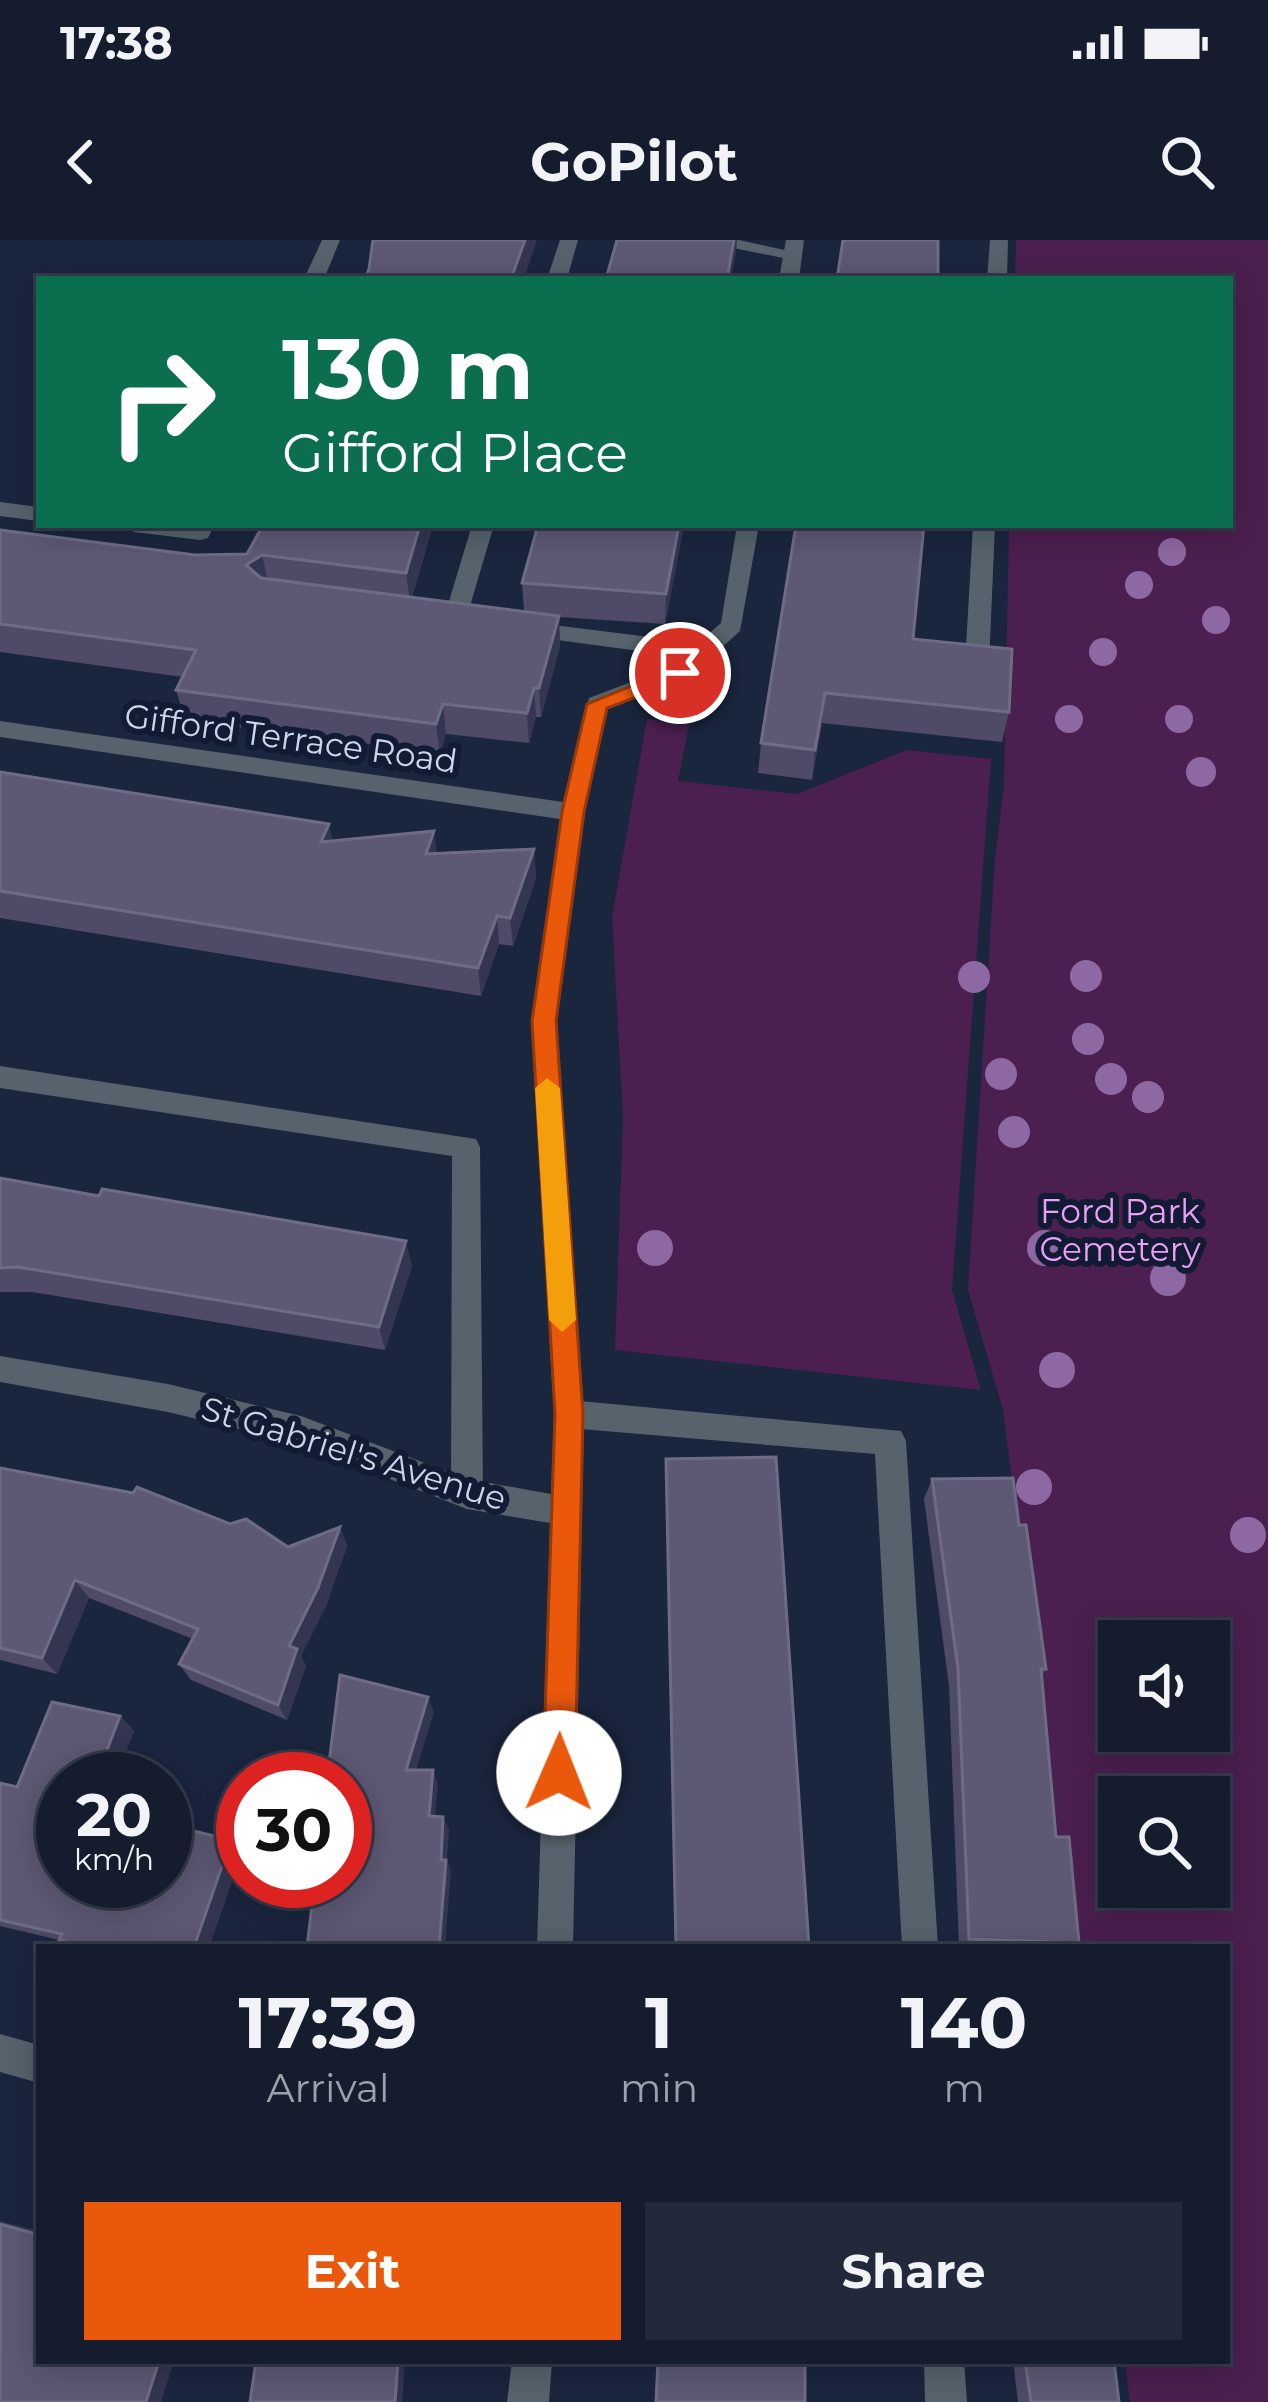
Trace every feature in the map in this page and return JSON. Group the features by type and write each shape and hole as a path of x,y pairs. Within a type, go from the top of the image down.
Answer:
{"street":[{"path":"315,276 331,240"},
{"path":"558,276 568,240"},
{"path":"703,240 794,247"},
{"path":"997,276 999,240"},
{"path":"0,509 36,514"},
{"path":"482,528 442,620 706,652"},
{"path":"555,1944 569,1414 544,1021 573,812 598,704 680,673 732,626 748,528"},
{"path":"976,664 984,528"},
{"name":"Gifford Terrace Road","path":"0,729 573,812"},
{"path":"0,1077 466,1147 467,1494"},
{"name":"St Gabriel's Avenue","path":"0,1369 168,1398 301,1430 467,1494 566,1511"},
{"path":"569,1414 890,1441 920,1944"},
{"path":"0,2053 36,2063"},
{"path":"528,2402 532,2364"},
{"path":"944,2364 946,2402"}],"green space":[{"name":"Ford Park Cemetery","path":"1016,240 1268,240 1268,2402 1130,2402 1125,2364 1230,2364 1230,1944 1072,1944 1003,1410 968,1290 995,858 1004,785 1009,528 1233,528 1233,276 1015,276"},
{"path":"647,719 689,725 678,781 797,794 907,750 991,759 952,1290 981,1390 615,1350 623,1119 612,917"}],"building":[{"path":"373,240 525,240 512,276 366,276"},
{"path":"617,240 734,240 728,276 607,276"},
{"path":"843,240 938,240 938,276 837,276"},
{"path":"261,528 419,528 406,573 262,555 246,565 261,578 559,616 527,713 443,704 436,724 176,690 196,650 0,624 0,530 195,555 247,554"},
{"path":"537,528 678,528 666,594 522,583"},
{"path":"796,528 924,528 913,639 1012,649 1009,712 825,693 815,750 761,743"},
{"path":"0,772 329,824 321,842 434,831 426,854 534,849 510,918 497,916 478,968 0,891"},
{"path":"0,1178 99,1196 102,1189 406,1241 379,1327 18,1267 0,1268"},
{"path":"776,1457 809,1944 676,1944 666,1459"},
{"path":"0,1468 133,1493 137,1487 230,1524 246,1519 288,1547 340,1527 318,1588 289,1646 297,1649 278,1705 179,1664 198,1629 75,1580 42,1658 0,1648"},
{"path":"1013,1478 1019,1525 1026,1525 1046,1669 1041,1669 1056,1837 1069,1837 1079,1943 969,1939 958,1669 932,1479"},
{"path":"340,1675 428,1697 406,1770 433,1770 429,1816 443,1817 441,1860 446,1860 439,1944 307,1944 312,1908 372,1908 372,1752 330,1752"},
{"path":"52,1702 120,1716 106,1752 36,1752 36,1908 192,1908 192,1831 216,1836 216,1883 195,1944 74,1944 59,1940 62,1934 0,1920 0,1783 17,1787"},
{"path":"0,2224 36,2234 36,2364 158,2364 146,2402 0,2402"},
{"path":"256,2364 398,2364 395,2402 250,2402"},
{"path":"658,2364 805,2364 805,2402 656,2402"},
{"path":"1025,2364 1114,2364 1119,2402 1031,2402"}],"slow traffic":[{"path":"547,1088 562,1320"}],"route":[{"path":"559,1773 569,1414 544,1021 573,812 598,704 680,673"}]}
